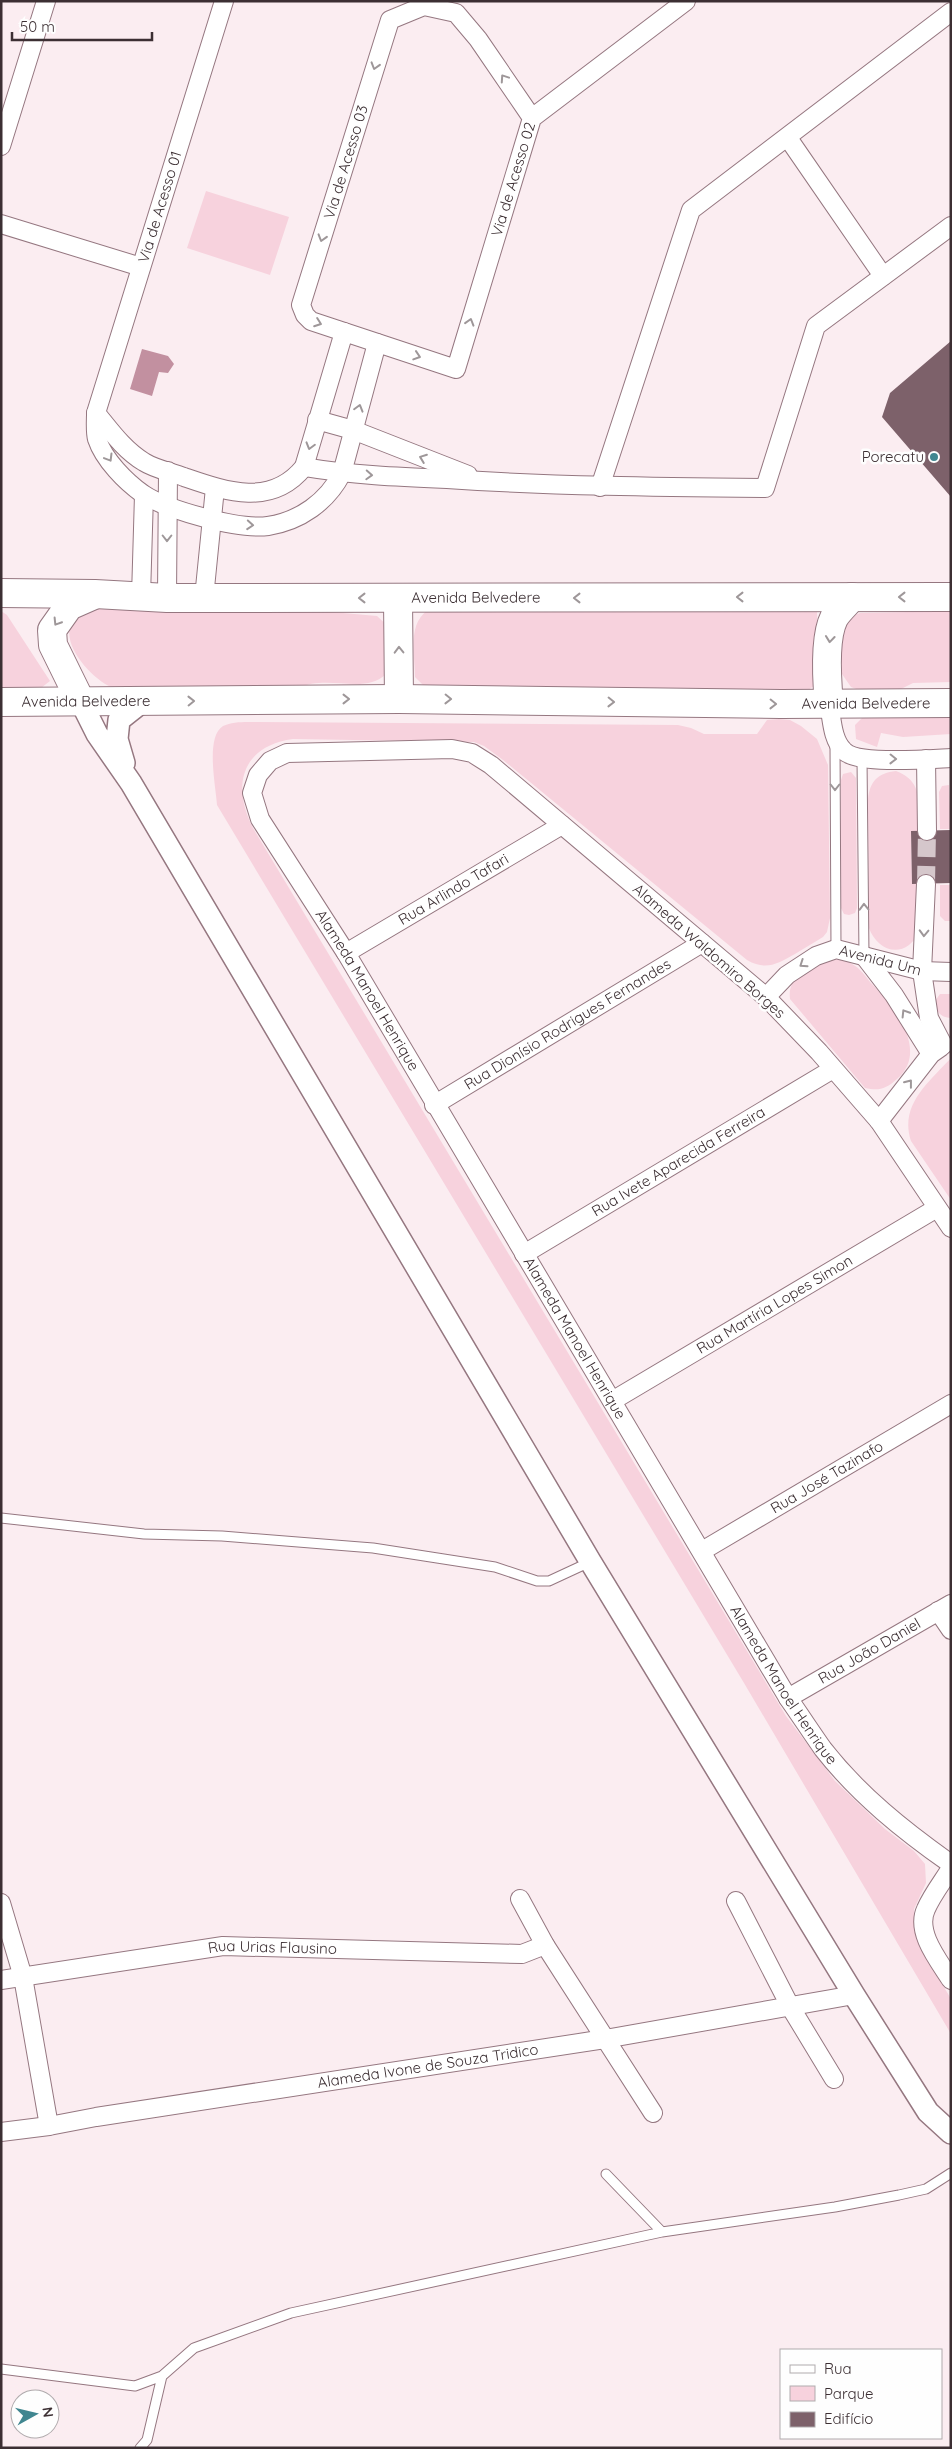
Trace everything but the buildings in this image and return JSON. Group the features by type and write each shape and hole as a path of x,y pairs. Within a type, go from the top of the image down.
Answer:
{"main road":[{"name":"Avenida Belvedere","path":"1,593 204,598 951,597"},
{"path":"80,702 53,645 52,630 70,606 95,594"},
{"path":"829,704 827,678 830,634 834,619 852,597"},
{"path":"398,598 399,699"},
{"name":"Avenida Belvedere","path":"1,702 399,699 829,704 951,703"}],"street":[{"path":"1,146 46,1"},
{"name":"Via de Acesso 01","path":"224,1 96,413 97,439 112,465 144,495 167,506 212,519 267,526 302,516 321,502 337,483 342,473"},
{"name":"Via de Acesso 02","path":"377,343 456,368 532,118 686,1"},
{"name":"Via de Acesso 03","path":"344,332 311,321 305,315 302,304 390,20 424,6 456,13 478,39 532,118"},
{"path":"600,487 691,210 951,12"},
{"path":"788,138 884,276"},
{"path":"1,224 141,267"},
{"path":"304,467 342,473 485,482 600,487 765,488 816,326 951,226"},
{"path":"96,413 123,446 144,462 214,488 243,494 271,490 297,475 304,467 344,332 377,343 352,430 342,473"},
{"path":"317,420 352,430 485,482"},
{"path":"154,597 167,506 168,472"},
{"path":"204,598 214,488"},
{"path":"144,495 154,597"},
{"path":"131,782 116,739 119,720 142,701"},
{"path":"80,702 97,734 131,782 590,1562 854,1995 928,2112 951,2133"},
{"path":"829,704 835,738 844,751 862,758 951,758"},
{"name":"Alameda Manoel Henrique","path":"472,753 452,749 287,753 270,761 258,775 252,793 260,819 346,953 434,1105 702,1551 788,1698 823,1749 865,1796 910,1836 951,1864"},
{"name":"Alameda Waldomiro Borges","path":"472,753 491,765 766,997 879,1121 951,1228"},
{"path":"926,759 928,831"},
{"name":"Rua Arlindo Tafari","path":"346,953 562,825"},
{"path":"926,884 922,971 929,1018 942,1047"},
{"name":"Rua Dionísio Rodrigues Fernandes","path":"434,1105 702,943"},
{"name":"Avenida Um","path":"766,997 787,975 816,956 836,949 922,971 951,972"},
{"path":"864,956 894,996 942,1047"},
{"path":"879,1121 942,1047"},
{"name":"Rua Ivete Aparecida Ferreira","path":"524,1254 833,1069"},
{"name":"Rua Martíria Lopes Simon","path":"612,1401 937,1208"},
{"name":"Rua José Tazinafo","path":"702,1551 951,1404"},
{"path":"944,1608 951,1630"},
{"name":"Rua João Daniel","path":"788,1698 944,1608"},
{"path":"951,1868 925,1910 923,1926 930,1946 951,1980"},
{"path":"520,1898 545,1945 653,2112"},
{"path":"736,1901 791,2008 834,2079"},
{"path":"1,1903 23,1977 49,2126"},
{"name":"Rua Urias Flausino","path":"1,1980 223,1946 522,1954 545,1945"},
{"name":"Alameda Ivone de Souza Tridico","path":"1,2132 605,2039 791,2008 854,1995"}],"lane":[{"path":"835,738 836,949"},
{"path":"862,758 864,956"},
{"path":"1,1518 144,1534 222,1536 373,1548 495,1568 537,1581 550,1581 590,1562"},
{"path":"1,2369 135,2386 162,2376 194,2348 291,2313 662,2232 835,2207 900,2195 926,2189 951,2173"},
{"path":"606,2174 662,2232"},
{"path":"140,2448 147,2440 162,2376"}],"green space":[{"path":"206,191 289,217 270,275 187,248"},
{"path":"951,604 951,682 913,683 897,691 859,690 851,687 842,674 841,639 843,629 852,616 860,613 908,612"},
{"path":"92,609 309,610 377,616 390,628 386,674 368,683 321,683 298,688 111,687 95,676 78,658 70,637 70,627 75,618"},
{"path":"428,610 817,610 818,673 814,686 805,692 424,686 415,677 414,640 417,623"},
{"path":"1,611 7,615 50,681 37,691 1,691"},
{"path":"951,716 951,734 903,737 881,733 877,747 856,739 855,725 862,718"},
{"path":"767,720 790,720 817,739 828,765 830,918 827,932 823,937 789,958 766,966 747,960 503,760 484,746 474,742 293,739 276,743 262,750 252,759 246,770 243,783 243,797 246,812 253,828 786,1716 835,1781 885,1829 914,1851 925,1864 926,1883 914,1909 915,1932 924,1953 951,1999 951,2034 744,1683 217,805 213,763 214,740 218,732 227,724 249,722 678,725 704,734 757,734"},
{"path":"896,771 905,775 911,781 918,795 919,831 911,831 912,884 920,884 917,936 909,945 897,950 880,944 869,928 868,799 871,787 876,779 884,774"},
{"path":"851,772 856,778 857,908 855,913 849,915 844,914 841,908 841,780 843,774"},
{"path":"949,785 951,829 940,829 939,792 942,786"},
{"path":"940,885 951,885 951,921 945,921 940,916"},
{"path":"826,959 843,960 858,968 889,1004 905,1029 910,1055 906,1067 897,1079 886,1087 878,1089 865,1088 790,999 790,991 796,979 806,970"},
{"path":"940,994 951,994 951,1018 941,1015 938,1011 935,1001"},
{"path":"951,1058 951,1200 911,1141 908,1128 909,1116 918,1095"}],"shaded area":[{"path":"142,349 168,356 174,364 168,373 159,372 152,396 130,389"}],"tunnel":[{"path":"926,884 927,831"}],"place":[{"name":"Porecatu","path":"934,457"}]}
